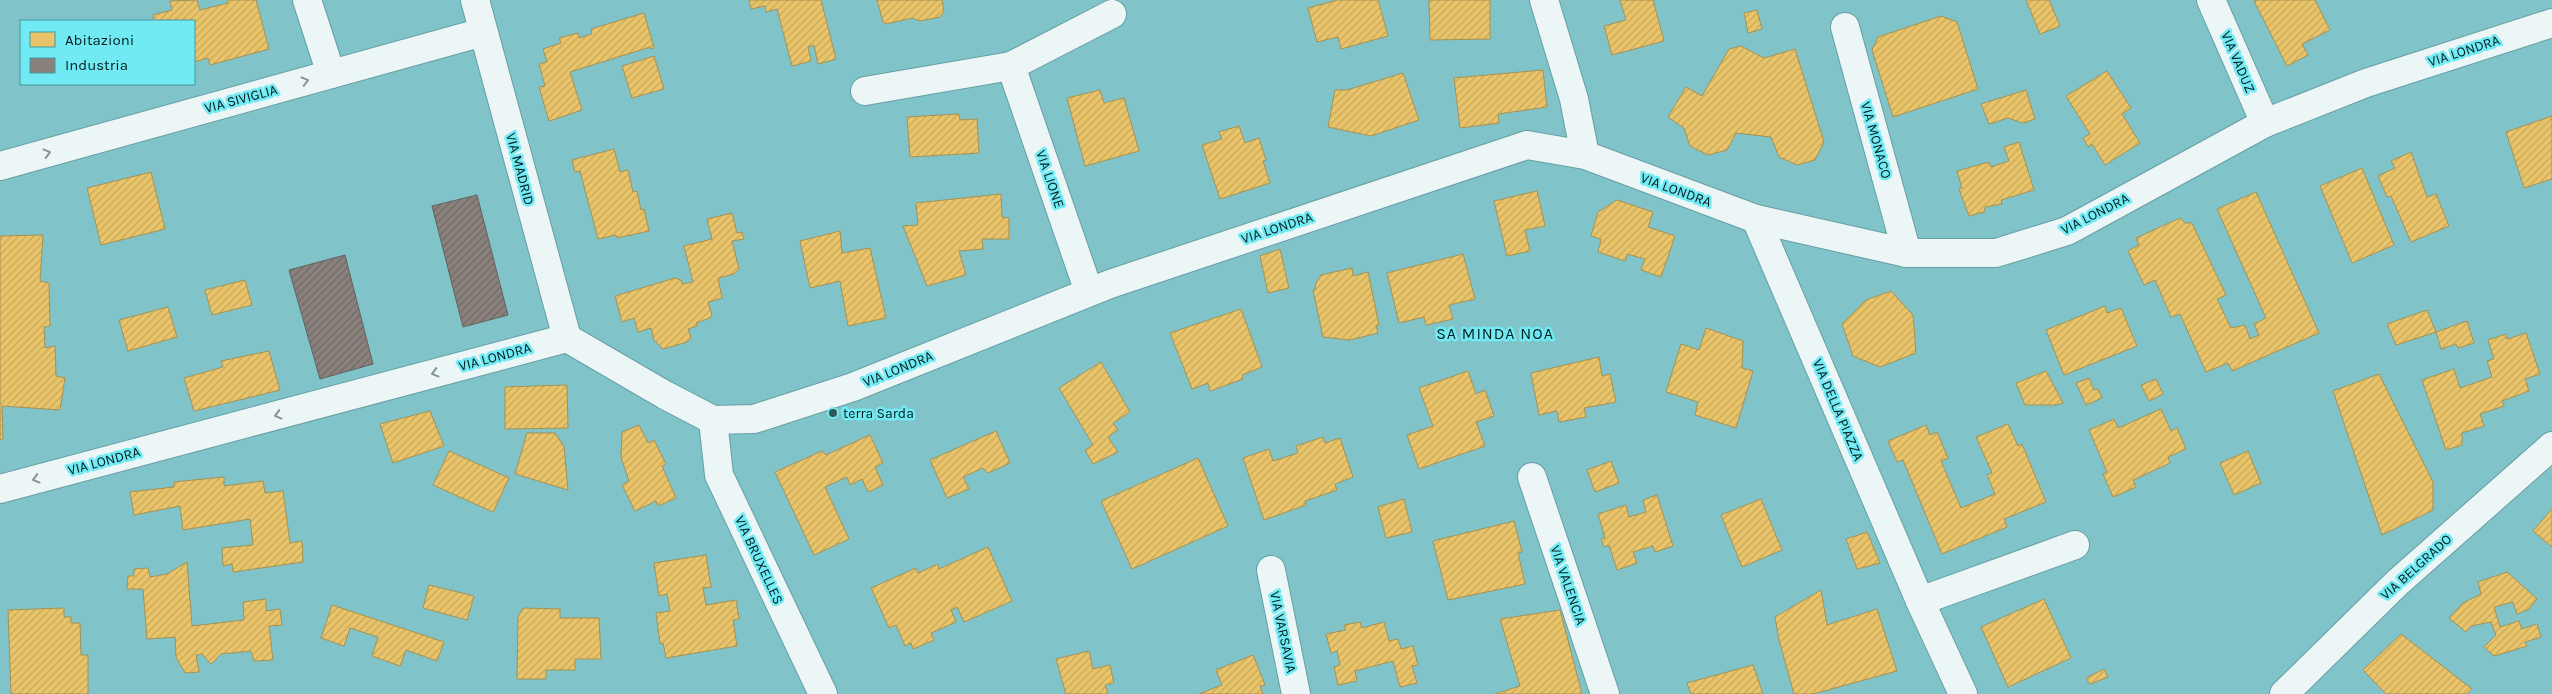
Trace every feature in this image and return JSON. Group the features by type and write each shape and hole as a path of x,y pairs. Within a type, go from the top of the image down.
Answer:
{"street":[{"path":"307,0 331,74"},
{"name":"VIA MADRID","path":"475,0 566,338"},
{"path":"1544,0 1574,99 1585,155"},
{"name":"VIA VADUZ","path":"2211,0 2265,123"},
{"path":"865,91 1011,66 1112,14"},
{"name":"VIA LONDRA","path":"0,489 566,338 665,396 713,420 754,419 853,387 1089,292 1527,145 1585,155 1756,220 1907,253 1996,253 2067,231 2265,123 2366,83 2552,23"},
{"name":"VIA MONACO","path":"1845,27 1907,253"},
{"name":"VIA SIVIGLIA","path":"0,166 483,32"},
{"name":"VIA LIONE","path":"1011,66 1089,292"},
{"name":"VIA DELLA PIAZZA","path":"1756,220 1920,601 1964,694"},
{"name":"VIA BRUXELLES","path":"713,420 719,475 823,694"},
{"name":"VIA BELGRADO","path":"2284,694 2397,583 2552,446"},
{"name":"VIA VALENCIA","path":"1532,477 1605,694"},
{"path":"1920,601 2075,545"},
{"name":"VIA VARSAVIA","path":"1271,570 1296,694"}],"building: Abitazioni":[{"path":"197,0 200,10 228,3 227,0 256,0 269,49 210,65 208,58 195,62 195,20 154,20 153,15 172,10 170,1"},
{"path":"749,0 821,0 836,59 818,64 814,45 808,47 811,61 792,66 777,9 766,12 765,6 751,9"},
{"path":"877,0 942,0 944,12 940,17 920,21 912,18 886,24 883,22"},
{"path":"1338,0 1378,0 1388,36 1341,49 1338,37 1317,42 1308,8"},
{"path":"1429,0 1490,0 1490,39 1430,40"},
{"path":"1620,0 1653,0 1664,41 1612,55 1604,26 1626,20"},
{"path":"2026,0 2049,0 2060,26 2040,34"},
{"path":"2315,0 2330,30 2302,44 2308,55 2287,66 2254,1"},
{"path":"1757,10 1762,29 1748,33 1744,13"},
{"path":"644,13 654,48 650,49 650,47 570,72 582,110 549,121 539,87 545,86 539,64 547,62 543,49 561,43 559,38 578,33 579,38 592,34 591,29"},
{"path":"1941,16 1957,22 1978,89 1893,117 1872,50 1878,37"},
{"path":"1741,46 1764,58 1795,49 1824,142 1815,160 1797,165 1779,157 1771,137 1736,133 1727,150 1708,155 1690,146 1684,128 1668,117 1686,87 1702,96 1729,49"},
{"path":"654,56 664,89 632,98 622,66"},
{"path":"1543,70 1547,107 1498,114 1499,123 1460,128 1454,78"},
{"path":"2107,71 2131,108 2122,114 2140,143 2105,165 2092,144 2088,147 2083,138 2090,134 2066,96"},
{"path":"1403,73 1419,120 1371,136 1328,127 1335,90 1347,90"},
{"path":"1100,90 1104,103 1124,98 1139,151 1085,166 1067,98"},
{"path":"2026,90 2035,119 2023,123 2008,118 1989,124 1981,104"},
{"path":"959,114 960,120 977,119 979,153 910,157 907,117"},
{"path":"2552,116 2552,179 2524,188 2506,132"},
{"path":"1239,126 1245,143 1259,138 1266,160 1263,161 1270,183 1220,199 1202,145 1222,139 1219,132"},
{"path":"2019,142 2034,190 2001,200 2002,204 1985,207 1984,212 1969,216 1959,189 1962,188 1957,171 1989,162 1991,167 2009,161 2004,147"},
{"path":"614,149 620,172 628,170 633,192 637,191 641,210 644,209 649,231 617,238 616,235 598,239 580,171 575,172 572,160"},
{"path":"2411,152 2427,197 2436,194 2449,226 2411,242 2391,196 2387,197 2378,176 2395,168 2391,161"},
{"path":"2362,168 2394,245 2352,263 2320,186"},
{"path":"151,172 165,229 101,245 87,188"},
{"path":"1537,191 1545,226 1525,230 1530,251 1507,256 1494,201"},
{"path":"2256,192 2319,333 2232,371 2228,363 2206,372 2180,314 2171,317 2155,280 2144,285 2128,251 2139,245 2136,238 2180,218 2185,223 2192,223 2226,295 2217,299 2231,328 2245,325 2250,339 2259,335 2254,324 2266,318 2217,209"},
{"path":"1001,194 1002,217 1009,218 1009,239 982,239 983,249 959,251 966,275 927,286 903,226 918,225 916,203"},
{"path":"1617,200 1653,212 1648,227 1675,236 1661,277 1641,270 1645,259 1627,254 1625,261 1598,252 1601,239 1591,236 1598,212"},
{"path":"732,213 737,233 742,232 744,239 732,241 739,269 734,274 718,278 722,298 708,302 712,315 710,318 696,323 697,326 688,329 691,338 687,342 663,349 654,340 651,328 638,332 634,318 622,322 615,296 675,278 681,280 682,284 693,282 684,246 712,239 707,219"},
{"path":"840,231 842,253 870,248 886,318 848,326 840,281 810,288 800,241"},
{"path":"43,235 40,281 49,283 50,326 44,327 45,348 55,346 56,376 65,378 60,410 2,406 3,439 0,440 0,236"},
{"path":"1280,249 1289,288 1268,293 1260,256"},
{"path":"1463,254 1475,299 1449,305 1453,319 1426,325 1424,317 1399,323 1387,273"},
{"path":"1352,268 1353,276 1368,272 1379,325 1376,325 1378,333 1350,340 1323,337 1313,290 1316,289 1315,285 1321,275"},
{"path":"245,280 252,305 212,315 205,290"},
{"path":"1891,291 1913,315 1916,353 1880,367 1853,356 1842,324 1866,300"},
{"path":"2105,306 2107,313 2121,308 2137,346 2064,375 2046,330"},
{"path":"168,307 177,337 128,351 119,320"},
{"path":"1241,309 1262,367 1242,375 1243,379 1210,391 1208,383 1192,389 1170,333"},
{"path":"2427,310 2436,332 2396,345 2387,324"},
{"path":"2467,321 2474,343 2458,348 2456,344 2441,349 2436,332"},
{"path":"1706,328 1743,341 1742,368 1753,371 1736,428 1695,415 1698,402 1666,392 1681,344 1699,350"},
{"path":"2526,333 2540,374 2525,379 2529,391 2502,401 2504,406 2480,414 2484,426 2462,433 2462,445 2446,450 2422,380 2454,369 2460,388 2492,377 2487,361 2494,359 2488,340 2506,334 2507,339"},
{"path":"269,351 280,390 194,411 184,378 223,367 221,361"},
{"path":"1599,357 1602,376 1610,374 1616,402 1584,408 1586,417 1559,422 1557,411 1539,415 1531,373"},
{"path":"1101,362 1130,412 1113,423 1118,430 1108,437 1118,452 1093,464 1085,450 1093,445 1059,388"},
{"path":"1468,371 1476,394 1485,390 1494,416 1476,422 1485,446 1419,469 1407,435 1433,426 1419,388"},
{"path":"2046,371 2063,403 2056,405 2025,405 2016,383"},
{"path":"2379,374 2433,482 2433,510 2382,535 2333,391"},
{"path":"2089,378 2094,390 2098,389 2102,398 2086,405 2076,383"},
{"path":"2156,379 2163,394 2149,401 2141,385"},
{"path":"567,385 568,428 505,429 505,387"},
{"path":"2161,409 2171,431 2177,428 2186,449 2168,457 2170,463 2133,480 2136,487 2113,497 2103,474 2107,472 2089,430 2114,419 2118,428"},
{"path":"430,411 444,446 393,463 380,424"},
{"path":"2008,424 2018,446 2022,444 2046,502 2004,519 2007,527 1942,554 1903,460 1897,462 1888,441 1926,425 1930,435 1937,432 1948,458 1941,461 1961,508 1995,494 1987,475 1992,473 1976,437"},
{"path":"639,425 648,443 654,440 666,464 662,466 676,498 658,506 656,501 635,511 622,485 629,481 621,457 622,432"},
{"path":"996,431 1010,463 988,473 983,468 963,477 969,489 947,498 930,460"},
{"path":"527,433 555,433 564,447 568,490 515,474"},
{"path":"870,435 883,463 875,467 883,485 868,492 862,479 850,485 847,477 825,487 849,539 814,555 775,472 822,451 826,455"},
{"path":"1323,437 1325,443 1340,438 1353,477 1335,484 1337,490 1305,501 1306,505 1264,520 1243,458 1269,449 1273,461 1298,453 1296,446"},
{"path":"449,451 509,478 493,512 433,485"},
{"path":"2248,451 2261,483 2234,495 2220,463"},
{"path":"1198,458 1228,526 1132,569 1101,501"},
{"path":"1611,461 1619,483 1595,492 1587,470"},
{"path":"224,477 224,486 263,481 265,493 283,491 290,543 302,541 303,562 233,572 232,564 223,566 222,548 253,545 250,519 183,530 180,506 134,515 130,492 174,487 174,482"},
{"path":"1657,495 1673,546 1655,552 1653,546 1633,552 1637,563 1617,570 1609,545 1604,547 1601,539 1605,538 1598,514 1626,505 1629,517 1646,512 1643,500"},
{"path":"1404,499 1412,532 1386,538 1378,507"},
{"path":"1761,499 1782,550 1742,567 1721,515"},
{"path":"2552,509 2552,547 2533,531"},
{"path":"1514,521 1522,552 1518,553 1525,584 1448,600 1433,541"},
{"path":"1867,532 1880,563 1857,569 1846,539"},
{"path":"988,547 1012,601 964,622 957,607 951,610 956,622 931,633 934,640 913,649 911,643 905,646 896,625 889,628 871,588 916,568 918,573 938,564 939,569"},
{"path":"706,555 711,587 703,588 706,605 736,600 739,619 733,620 737,646 666,658 663,643 660,644 656,613 670,611 667,594 659,596 654,563"},
{"path":"187,562 192,626 244,620 243,602 266,599 266,611 280,609 282,625 269,626 273,660 254,661 251,651 221,654 211,664 202,654 196,655 199,672 185,673 176,657 175,637 147,639 143,589 127,589 128,576 134,576 134,569 148,568 150,577 167,574"},
{"path":"2507,572 2537,599 2529,609 2517,614 2513,602 2494,607 2500,627 2519,621 2522,629 2537,624 2541,637 2525,642 2527,646 2494,656 2484,647 2496,635 2491,622 2471,626 2466,632 2449,618 2463,603 2481,594 2478,582"},
{"path":"429,585 474,596 467,620 423,608"},
{"path":"1821,590 1827,625 1877,609 1897,671 1813,694 1794,694 1779,640 1775,617"},
{"path":"2044,599 2071,658 2008,687 1981,627"},
{"path":"332,605 444,642 437,661 406,650 400,666 372,656 378,637 350,628 344,646 321,638"},
{"path":"64,608 64,617 71,617 71,623 80,623 81,655 88,655 88,694 11,694 8,610"},
{"path":"523,608 560,609 560,618 599,618 601,659 575,659 575,670 546,670 546,679 517,679 518,617"},
{"path":"1560,610 1582,694 1495,694 1520,686 1500,619"},
{"path":"1360,622 1362,628 1384,622 1389,641 1398,639 1401,649 1413,646 1418,665 1412,666 1417,683 1400,687 1393,661 1355,671 1357,681 1338,685 1334,667 1340,665 1337,651 1331,653 1326,634 1346,630 1344,625"},
{"path":"2401,634 2472,689 2467,694 2386,694 2363,670"},
{"path":"1089,651 1093,669 1110,665 1114,683 1105,685 1108,694 1066,694 1056,659"},
{"path":"1253,655 1265,685 1260,686 1263,694 1199,694 1222,685 1216,670"},
{"path":"1753,665 1763,694 1691,694 1687,683"},
{"path":"2104,669 2108,677 2090,684 2086,678"}],"building: Industria":[{"path":"477,195 508,315 463,327 432,206"},
{"path":"345,255 373,364 320,379 289,270"}],"place":[{"name":"terra Sarda","path":"833,413"}],"district":[{"name":"SA MINDA NOA","path":"1495,333"}]}
